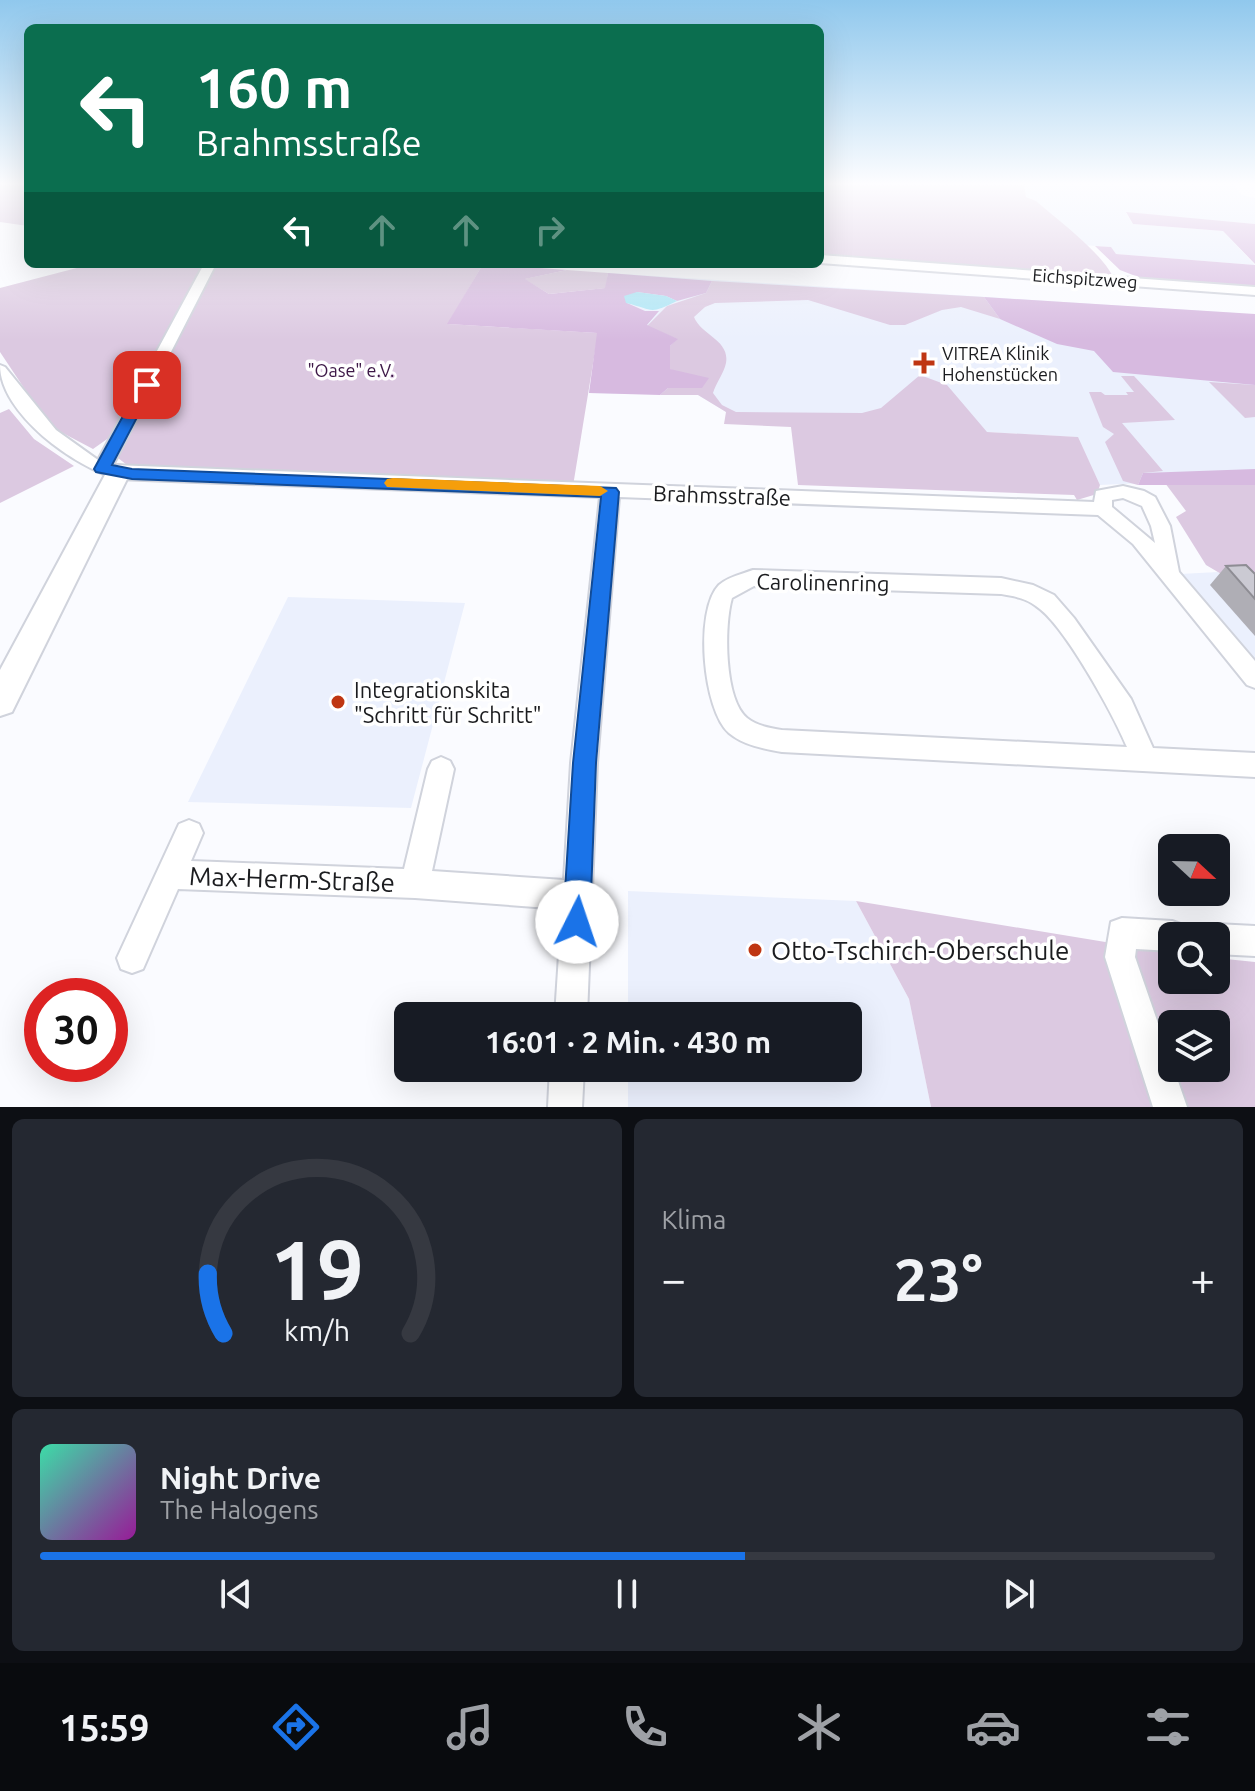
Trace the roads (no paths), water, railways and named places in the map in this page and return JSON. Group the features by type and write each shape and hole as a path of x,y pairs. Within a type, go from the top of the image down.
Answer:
{"street":[{"name":"Eichspitzweg","path":"824,259 1255,291"},
{"path":"0,702 208,268"},
{"name":"Brahmsstraße","path":"0,370 49,437 110,471 1103,509"},
{"path":"0,403 18,397"},
{"path":"1169,575 1159,515 1150,501 1121,491 1103,495 1103,509 1140,539 1169,575 1255,678"},
{"path":"572,1002 584,763 610,492"},
{"name":"Carolinenring","path":"1145,759 1122,706 1066,624 1046,601 1026,591 1001,586 753,578 730,586 722,597 717,612 720,694 734,723 755,735 782,741 1255,765"},
{"name":"Max-Herm-Straße","path":"415,884 441,769"},
{"name":"Max-Herm-Straße","path":"132,958 189,833"},
{"name":"Max-Herm-Straße","path":"170,874 415,884 579,896"},
{"path":"1158,935 1122,933 1120,957 1170,1107"},
{"path":"1230,940 1255,941"},
{"path":"565,1107 566,1082"}],"water":[{"path":"637,292 666,296 677,301 652,310 626,303 624,296"}],"place":[{"name":"VITREA Klinik Hohenstücken","path":"924,363"},
{"name":"Integrationskita \"Schritt für Schritt\"","path":"338,702"},
{"name":"Otto-Tschirch-Oberschule","path":"755,950"}],"park label":[{"name":"\"Oase\" e.V.","path":"351,370"}]}
